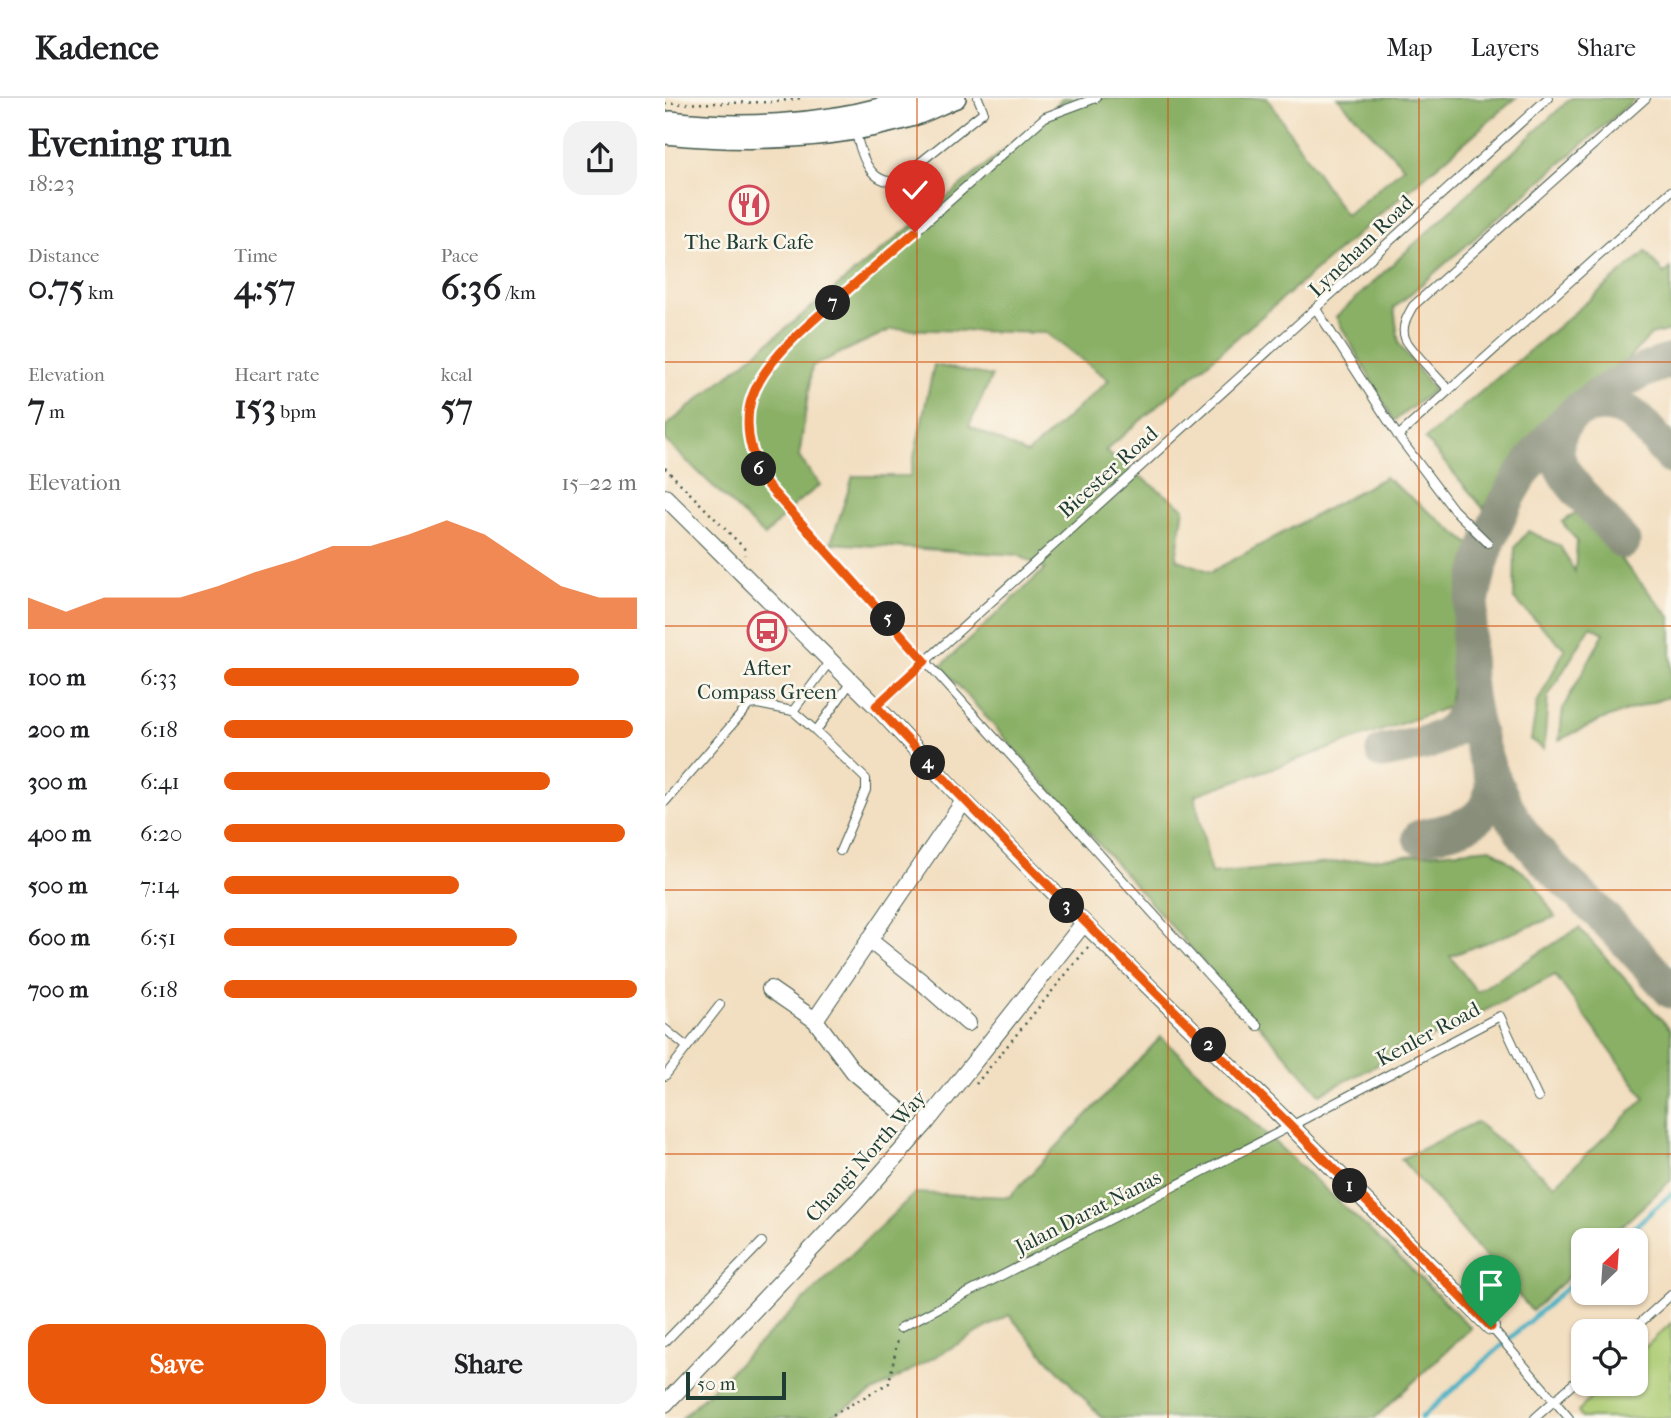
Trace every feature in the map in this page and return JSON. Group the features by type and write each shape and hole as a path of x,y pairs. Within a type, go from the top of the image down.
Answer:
{"street":[{"path":"665,121 758,124 794,121 853,115 916,98"},
{"path":"665,134 761,138 855,130 912,117 955,98"},
{"path":"665,497 876,706 964,801 1084,923 1496,1332"},
{"path":"814,1020 964,801"},
{"name":"Changi North Way","path":"665,1405 857,1201 926,1123 1084,923"},
{"path":"869,940 968,1023"},
{"path":"771,989 814,1020 854,1072 898,1109"}],"lane":[{"path":"855,130 864,161 869,168 882,180 897,181 983,112 978,98"},
{"path":"1096,98 1045,117 784,347 760,381 749,407 751,454 767,485 1240,1010 1258,1026"},
{"name":"Lyneham Road","path":"1488,543 1453,509 1398,436 1316,309 1548,98"},
{"path":"1449,390 1405,340 1404,325 1412,306 1646,98"},
{"path":"1398,436 1671,191"},
{"name":"Bicester Road","path":"876,706 1316,309"},
{"path":"793,711 830,661"},
{"path":"816,731 851,682"},
{"path":"665,802 749,705 793,711 866,779 866,790 840,850"},
{"path":"665,1076 720,1004"},
{"name":"Kenler Road","path":"1291,1126 1500,1016 1538,1098"},
{"path":"665,1029 687,1047"},
{"name":"Jalan Darat Nanas","path":"900,1328 1291,1126"},
{"path":"665,1342 762,1242"},
{"path":"1644,1319 1671,1295"},
{"path":"1496,1332 1569,1418"},
{"path":"1535,1418 1571,1385"}],"path":[{"path":"665,104 802,98"},
{"path":"665,468 744,548 745,555"},
{"path":"827,1418 889,1382 900,1328"}],"green space":[{"path":"1063,98 1267,98 1346,216 1404,167 1338,98 1516,98 1105,451 1184,508 1176,559 1211,572 1385,477 1471,545 1449,707 1195,795 1211,874 1491,848 1532,879 1555,917 1450,956 1477,992 1579,928 1671,1030 1671,1180 1620,1228 1571,1228 1571,1274 1532,1311 1401,1159 1476,1122 1555,1185 1645,1098 1555,975 1320,1094 941,666 1045,569 1018,555 831,543 853,476 910,476 934,365 992,376 969,426 1027,454 1109,380 1046,333 892,329 812,366 799,457 820,485 793,506 765,536 665,440 665,427 1045,117"},
{"path":"1571,98 1636,98 1394,308 1399,344 1434,390 1394,421 1336,317"},
{"path":"1646,252 1664,274 1671,268 1671,330 1651,335 1483,508 1425,439"},
{"path":"1579,511 1671,618 1671,696 1603,719 1559,740 1563,708 1604,633 1591,626 1548,696 1544,749 1531,740 1537,703 1565,649 1514,599 1515,547 1528,531 1560,546 1575,572 1577,541 1562,522"},
{"path":"1161,1037 1405,1263 1471,1328 1375,1418 1102,1418 1009,1315 827,1418 682,1418 915,1193 1009,1197"},
{"path":"1671,1323 1671,1418 1582,1418 1578,1411 1594,1396 1648,1396 1648,1345"}],"waterway":[{"path":"1633,1228 1671,1194"},
{"path":"1421,1418 1571,1284"}],"taxiway":[{"path":"1671,361 1617,384 1580,408 1544,444 1522,475 1487,545 1469,621 1467,659 1470,696 1481,744 1492,775 1514,820 1543,858 1608,922 1671,991"},
{"path":"1581,409 1597,405 1623,409 1643,424 1671,457"},
{"path":"1566,422 1557,445 1561,466 1574,486 1623,542"},
{"path":"1383,752 1426,743 1449,732 1459,722 1469,694"},
{"path":"1420,837 1471,822 1487,805 1492,776"}],"place":[{"name":"The Bark Cafe","path":"749,205"},
{"name":"After Compass Green","path":"767,631"}],"route":[{"path":"915,232 784,347 760,381 749,407 751,454 767,485 925,661 876,706 964,801 1084,923 1491,1327"}]}
